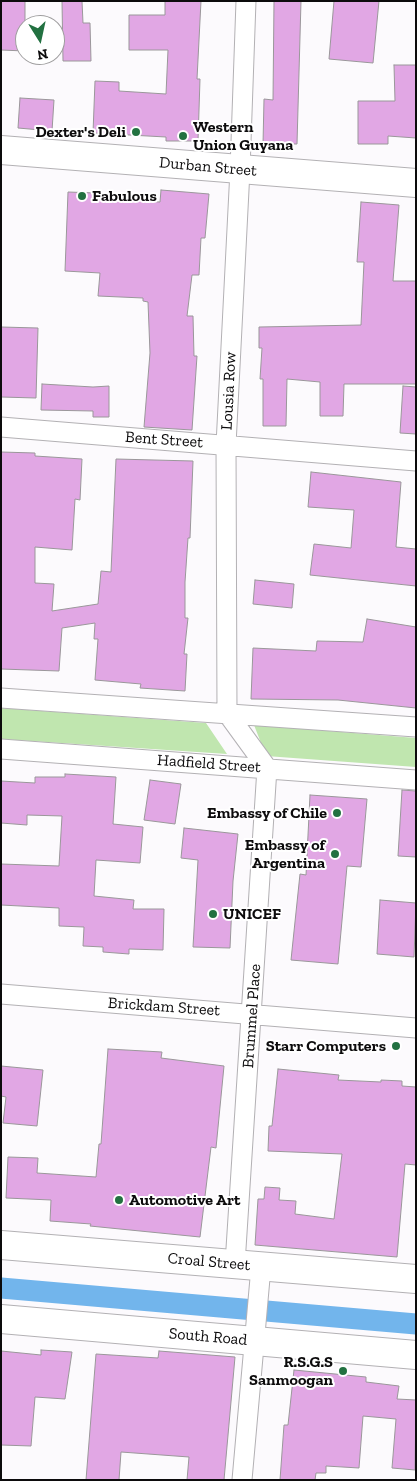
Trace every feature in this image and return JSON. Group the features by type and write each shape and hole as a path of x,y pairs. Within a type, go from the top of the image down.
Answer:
{"street":[{"name":"Lousia Row","path":"227,713 226,445 240,170 246,1"},
{"name":"Durban Street","path":"1,150 416,183"},
{"name":"Bent Street","path":"1,427 416,461"},
{"path":"1,698 416,727"},
{"path":"227,713 267,768"},
{"name":"Hadfield Street","path":"1,748 416,780"},
{"name":"Brummel Place","path":"242,1480 258,1295 248,1265 252,1014 267,768"},
{"name":"Brickdam Street","path":"1,994 416,1028"},
{"name":"Croal Street","path":"1,1245 416,1280"},
{"name":"South Road","path":"1,1319 255,1337 416,1355"}],"green space":[{"path":"1,708 206,723 227,754 1,739"},
{"path":"254,725 416,738 416,767 266,756"}],"building":[{"path":"1,1 25,1 25,15 15,15 15,51 1,50"},
{"path":"62,1 82,1 83,23 90,23 91,61 65,61 65,15 62,15"},
{"path":"165,1 201,1 197,79 200,79 198,141 166,141 166,137 93,133 95,81 119,82 119,91 166,94 168,50 129,50 129,15 165,15"},
{"path":"274,1 301,1 297,144 263,144 264,99 273,100"},
{"path":"334,1 379,1 373,63 329,59"},
{"path":"394,65 416,65 416,138 388,136 388,144 358,144 358,101 395,101"},
{"path":"20,98 54,100 52,131 18,128"},
{"path":"161,190 209,194 205,238 201,238 199,275 192,275 187,316 193,316 194,356 197,356 192,430 144,427 150,353 148,302 143,301 143,298 98,296 100,273 65,271 68,192 96,193 96,198 160,202"},
{"path":"361,202 399,205 393,281 416,281 416,384 344,384 343,416 320,416 320,382 287,379 286,426 263,426 263,379 260,379 262,348 259,348 259,327 361,325 364,262 357,262"},
{"path":"1,327 38,328 36,398 1,397"},
{"path":"42,384 109,386 109,417 93,417 93,411 41,410"},
{"path":"403,386 416,387 416,434 400,433"},
{"path":"1,452 35,453 35,456 82,459 80,500 75,499 72,550 35,547 35,583 54,584 52,611 98,604 101,571 111,572 116,459 193,461 190,538 188,538 185,582 185,618 188,618 184,654 187,654 185,691 140,688 141,684 95,680 98,639 94,639 95,623 62,628 59,671 1,669"},
{"path":"311,472 401,482 396,547 416,549 416,586 310,575 314,544 351,548 354,510 308,507"},
{"path":"255,580 294,584 292,608 253,604"},
{"path":"367,619 416,627 416,708 338,700 251,699 253,648 316,651 317,641 363,642"},
{"path":"65,774 116,777 113,824 143,827 140,863 96,860 94,896 134,900 133,909 164,909 163,950 129,949 129,954 103,952 103,947 83,946 84,927 59,926 59,908 1,905 1,864 59,866 62,816 27,815 27,825 1,823 1,781 35,783 35,777 65,777"},
{"path":"150,780 181,784 175,824 144,820"},
{"path":"402,790 416,791 416,857 398,856"},
{"path":"310,795 367,799 361,867 347,866 338,964 291,960 300,874 306,875"},
{"path":"184,828 238,834 233,881 230,948 193,947 198,860 181,858"},
{"path":"380,900 416,903 414,957 377,954"},
{"path":"108,1049 162,1052 161,1058 224,1066 216,1148 211,1147 200,1237 50,1221 51,1200 6,1198 8,1157 38,1158 37,1173 96,1177 99,1144 101,1144"},
{"path":"1,1066 43,1070 37,1126 3,1123 6,1097 1,1096"},
{"path":"278,1069 339,1075 338,1080 402,1081 402,1086 416,1087 416,1165 405,1164 397,1257 255,1245 258,1199 264,1199 265,1187 280,1188 279,1200 296,1201 295,1214 334,1219 342,1154 268,1151 269,1126 272,1126"},
{"path":"41,1350 72,1352 65,1399 35,1397 31,1446 1,1445 1,1351 41,1355"},
{"path":"159,1351 235,1357 224,1480 187,1480 189,1457 121,1452 119,1480 86,1480 96,1354 158,1358"},
{"path":"294,1370 366,1377 366,1382 399,1386 397,1399 416,1400 415,1470 392,1468 396,1419 363,1416 359,1468 326,1466 326,1473 316,1473 315,1480 280,1480 284,1425 288,1425"}],"waterway":[{"path":"1,1288 416,1324"}],"place":[{"name":"Dexter's Deli","path":"136,132"},
{"name":"Western Union Guyana","path":"183,136"},
{"name":"Fabulous","path":"82,196"},
{"name":"Embassy of Chile","path":"337,813"},
{"name":"Embassy of Argentina","path":"335,854"},
{"name":"UNICEF","path":"213,914"},
{"name":"Starr Computers","path":"396,1046"},
{"name":"Automotive Art","path":"119,1200"},
{"name":"R.S.G.S Sanmoogan","path":"343,1371"}]}
